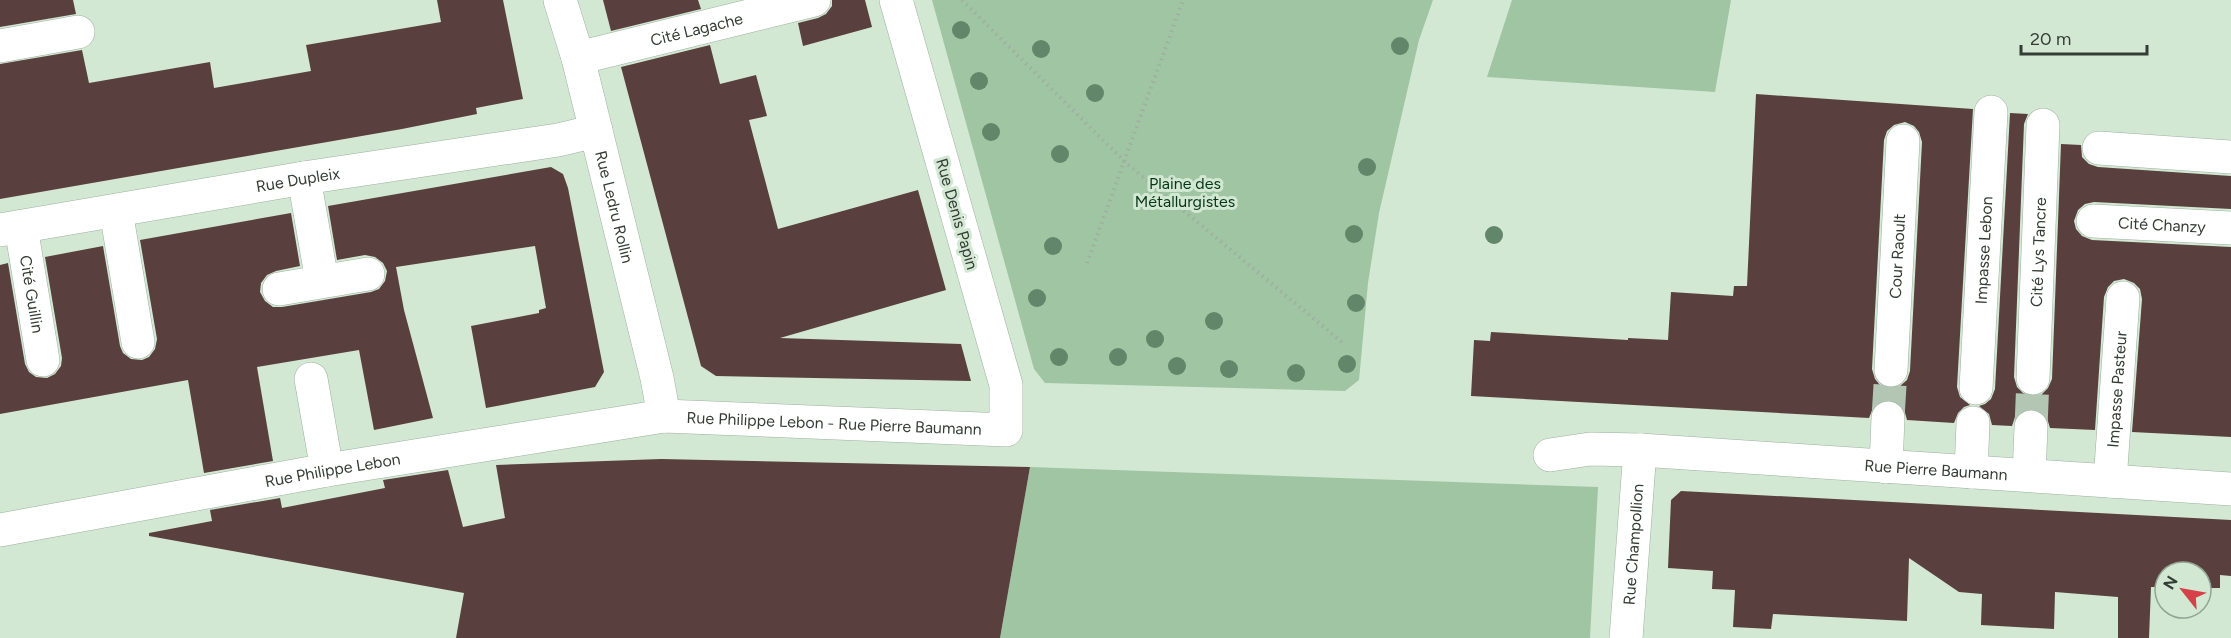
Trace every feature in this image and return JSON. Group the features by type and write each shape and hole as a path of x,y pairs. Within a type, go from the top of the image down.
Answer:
{"street":[{"name":"Rue Ledru Rollin","path":"560,0 578,58 657,378 664,416"},
{"name":"Cité Lagache","path":"578,58 814,0"},
{"name":"Rue Denis Papin","path":"896,0 1006,386 1006,430"},
{"path":"0,46 78,32"},
{"name":"Impasse Lebon","path":"1976,388 1991,112"},
{"name":"Cité Lys Tancre","path":"2033,378 2043,125"},
{"name":"Rue Dupleix","path":"11,229 304,178 558,140 596,131"},
{"name":"Cour Raoult","path":"1891,370 1903,141"},
{"path":"2099,148 2231,157"},
{"path":"304,178 322,281"},
{"path":"116,211 138,342"},
{"name":"Cité Chanzy","path":"2093,221 2231,228"},
{"name":"Cité Guillin","path":"11,229 43,360"},
{"path":"279,289 368,274"},
{"name":"Impasse Pasteur","path":"2110,481 2123,298"},
{"path":"311,379 327,470"},
{"name":"Rue Philippe Lebon - Rue Pierre Baumann","path":"664,416 1006,430"},
{"name":"Rue Philippe Lebon","path":"0,530 327,470 664,416"},
{"path":"1886,467 1888,418"},
{"path":"1971,472 1973,423"},
{"path":"2029,475 2031,427"},
{"path":"1550,455 1590,448 1640,450"},
{"name":"Rue Pierre Baumann","path":"1640,450 2231,489"},
{"name":"Rue Champollion","path":"1626,638 1640,450"}],"path":[{"path":"962,0 1125,162 1343,343"},
{"path":"1087,263 1183,0"}],"green space":[{"name":"Plaine des Métallurgistes","path":"932,0 1433,0 1419,40 1379,213 1368,283 1359,380 1345,391 1045,383 1034,369"},
{"path":"1512,0 1731,0 1715,92 1487,77"},
{"path":"1030,467 1598,487 1590,638 1000,638"}],"building":[{"path":"0,0 73,0 76,14 0,27"},
{"path":"437,0 503,0 523,99 476,108 477,114 402,129 0,199 0,64 82,50 89,83 210,62 214,88 311,71 306,45 441,22"},
{"path":"603,0 698,0 701,9 611,31"},
{"path":"832,0 865,0 872,27 803,46 798,23 826,14 832,6"},
{"path":"710,45 720,84 756,75 767,116 749,120 778,229 918,190 946,290 780,338 961,344 971,381 716,376 701,366 621,67"},
{"path":"1756,94 1973,109 1957,387 1960,397 1970,405 1958,413 1954,423 1907,420 1904,409 1898,402 1889,399 1880,401 1873,408 1869,418 1471,396 1474,340 1490,341 1491,332 1628,340 1628,338 1668,340 1671,292 1733,296 1734,286 1747,286","holes":["1905,122 1914,126 1922,142 1910,371 1907,380 1900,386 1889,389 1880,385 1872,369 1884,140 1887,131 1894,125"]},
{"path":"2010,113 2028,114 2024,124 2014,377 2017,387 2032,397 2041,395 2048,388 2052,379 2061,144 2081,145 2082,157 2089,164 2098,167 2231,176 2231,209 2094,202 2085,204 2078,210 2074,221 2076,229 2082,236 2092,240 2231,247 2231,437 2132,432 2142,299 2140,289 2134,283 2124,279 2114,281 2108,287 2104,297 2095,430 2050,428 2042,412 2032,408 2022,411 2015,417 2012,426 1992,425 1989,414 1979,406 1991,399 1995,389"},
{"path":"551,167 563,174 568,188 604,372 595,387 486,408 471,326 539,313 539,310 546,308 535,246 396,267 404,310 433,418 374,430 359,350 257,367 273,461 204,473 188,380 0,414 0,265 8,263 25,364 29,372 36,377 47,378 55,374 61,366 62,358 45,257 103,246 120,346 123,353 131,359 142,360 149,357 155,349 157,339 140,240 291,213 300,266 267,275 261,283 260,292 265,301 273,307 282,307 371,292 379,289 385,281 387,271 383,263 375,257 365,255 337,260 328,206"},
{"path":"661,459 1030,467 1000,638 456,638 464,593 149,536 149,533 212,521 210,510 280,498 282,508 385,488 383,480 448,470 463,527 505,518 496,465"},
{"path":"1681,491 2231,520 2231,576 2220,575 2220,588 2213,588 2213,560 2153,560 2149,638 2118,638 2118,597 2055,592 2054,629 1981,625 1982,594 1959,592 1909,558 1907,621 1773,614 1771,629 1733,627 1735,590 1712,589 1713,571 1668,568 1671,500"}],"tunnel":[{"path":"1888,418 1891,370"},
{"path":"2031,427 2033,378"}]}
